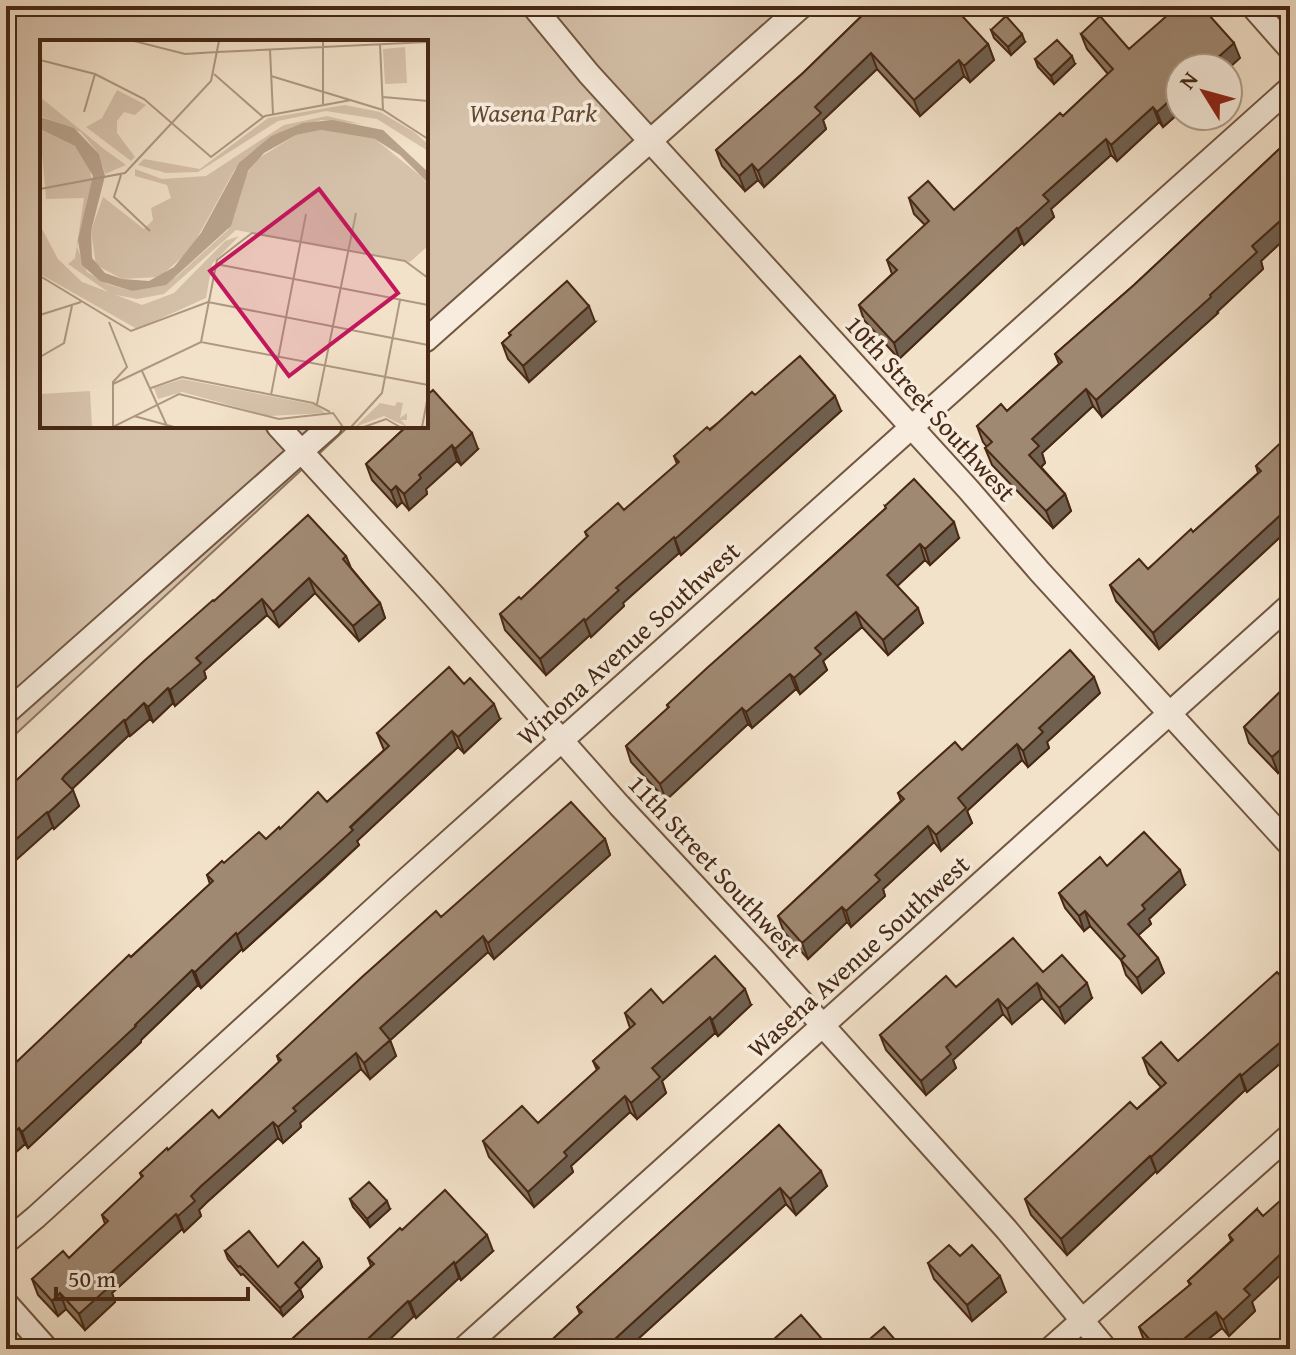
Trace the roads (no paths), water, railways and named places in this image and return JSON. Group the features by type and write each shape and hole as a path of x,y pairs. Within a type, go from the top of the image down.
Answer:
{"street":[{"name":"10th Street Southwest","path":"533,6 589,74 1290,845"},
{"path":"428,338 802,6"},
{"path":"1252,6 1290,49"},
{"name":"Winona Avenue Southwest","path":"6,1242 1290,88"},
{"name":"11th Street Southwest","path":"280,428 1006,1229 1106,1349"},
{"path":"6,713 328,428"},
{"name":"Wasena Avenue Southwest","path":"463,1349 1290,605"},
{"path":"1050,1349 1290,1135"},
{"path":"6,1303 47,1349"}],"park label":[{"name":"Wasena Park","path":"533,112"}]}
